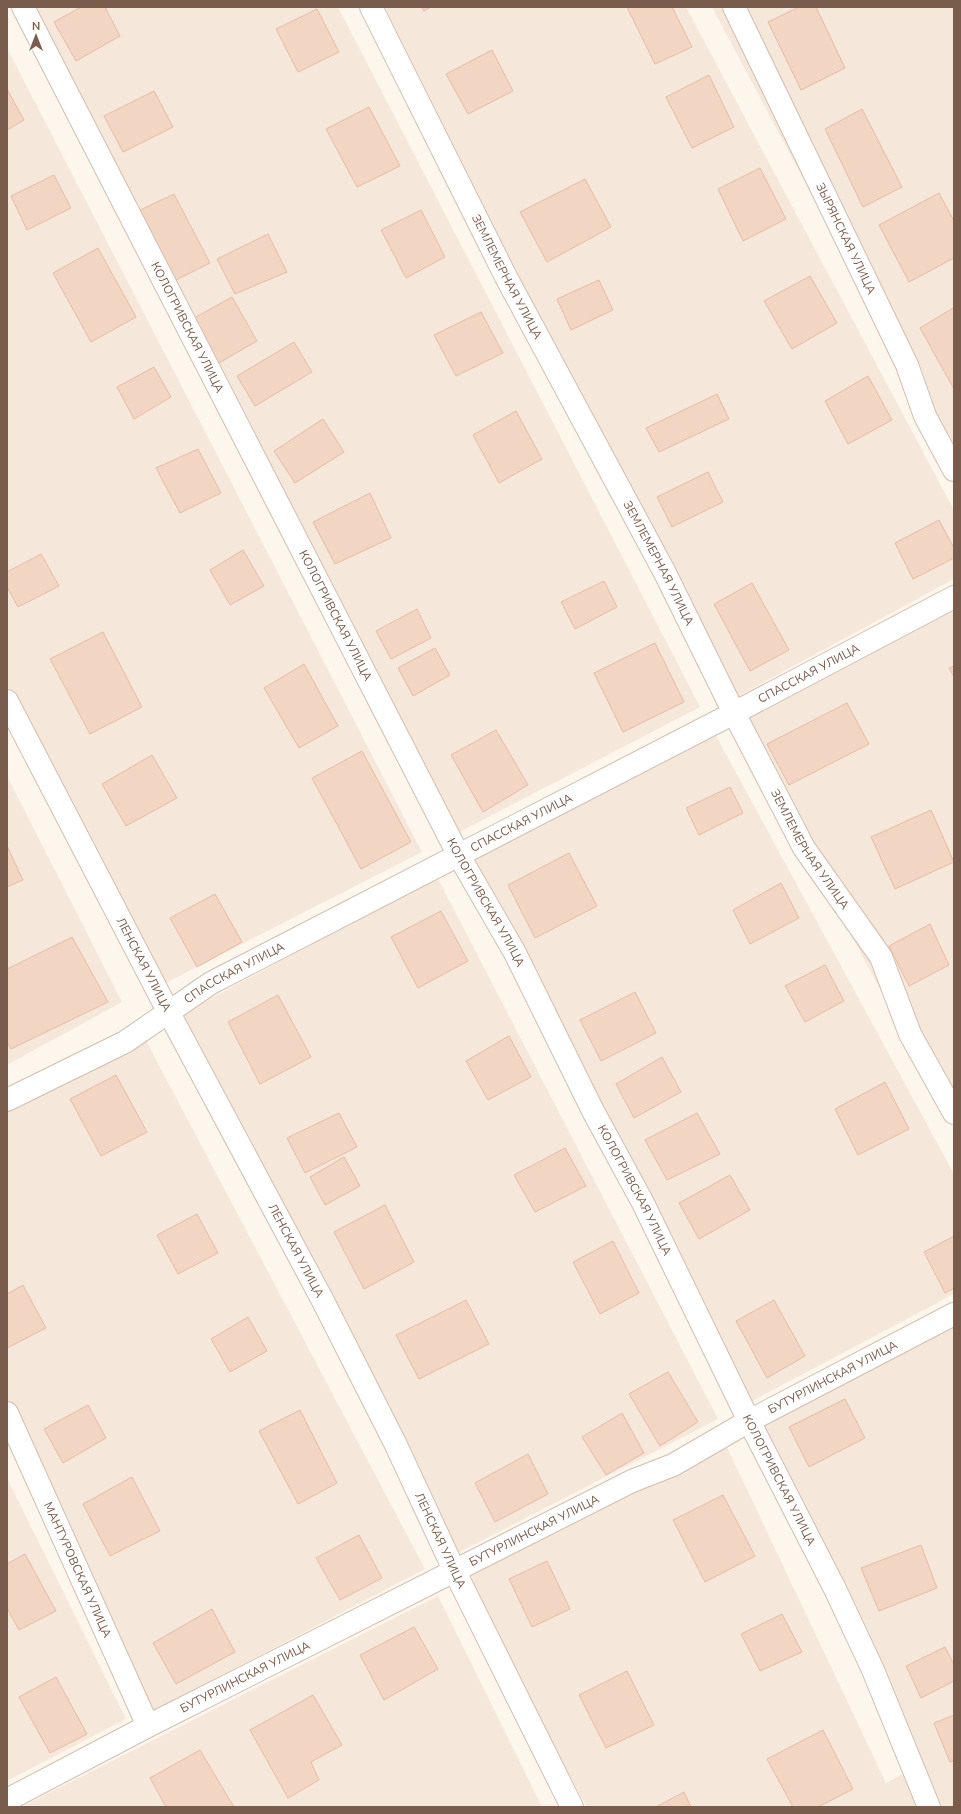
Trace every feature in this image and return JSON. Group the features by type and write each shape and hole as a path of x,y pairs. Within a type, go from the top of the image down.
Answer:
{"street":[{"name":"КОЛОГРИВСКАЯ УЛИЦА","path":"23,7 458,854 515,953 593,1111 643,1204 749,1421 835,1589 873,1670 929,1807"},
{"name":"ЗЕМЛЕМЕРНАЯ УЛИЦА","path":"371,7 506,277 665,573 734,713 804,848 881,957 910,1034 954,1113"},
{"name":"ЗЫРЯНСКАЯ УЛИЦА","path":"734,7 907,365 925,416 954,470"},
{"name":"СПАССКАЯ УЛИЦА","path":"7,1100 125,1042 211,983 458,854 734,713 954,597"},
{"name":"ЛЕНСКАЯ УЛИЦА","path":"7,701 169,1013 323,1300 395,1443 455,1572 572,1807"},
{"name":"БУТУРЛИНСКАЯ УЛИЦА","path":"7,1800 148,1726 455,1572 632,1481 673,1465 749,1421 954,1314"},
{"name":"МАНТУРОВСКАЯ УЛИЦА","path":"7,1413 148,1726"}],"shaded area":[{"path":"22,7 338,7 700,707 452,836"},
{"path":"375,7 686,7 954,510 954,579 727,702"},
{"path":"712,7 954,7 954,463"},
{"path":"7,48 422,852 150,991 7,713"},
{"path":"954,605 954,1125 734,720"},
{"path":"715,734 954,1174 954,1294 741,1407 462,863"},
{"path":"7,776 122,1002 7,1065"},
{"path":"437,877 718,1419 448,1558 165,1023"},
{"path":"143,1035 425,1569 154,1711 7,1417 7,1107"},
{"path":"954,1320 954,1807 587,1807 464,1580 725,1443 886,1783 922,1764 755,1432"},
{"path":"7,1478 126,1719 7,1781"},
{"path":"438,1596 542,1807 21,1807"}],"building":[{"path":"81,7 105,7 120,36 76,61 54,22"},
{"path":"421,7 431,7 424,11"},
{"path":"627,7 672,7 692,47 655,64"},
{"path":"799,7 816,7 845,68 801,90 768,22"},
{"path":"317,9 339,52 298,72 276,29"},
{"path":"492,50 513,91 468,114 446,74"},
{"path":"709,75 734,127 692,148 666,97"},
{"path":"7,89 24,120 7,130"},
{"path":"154,91 173,127 123,152 104,116"},
{"path":"369,107 400,166 357,187 326,129"},
{"path":"862,109 902,187 863,207 825,129"},
{"path":"760,168 786,219 743,241 718,189"},
{"path":"54,175 71,208 27,230 11,196"},
{"path":"585,179 611,227 547,262 520,212"},
{"path":"939,193 954,221 954,258 909,282 879,225"},
{"path":"174,194 210,263 174,281 138,211"},
{"path":"421,210 445,257 406,278 381,230"},
{"path":"268,234 287,272 235,294 217,259"},
{"path":"98,248 136,317 91,342 53,273"},
{"path":"810,276 837,323 792,349 764,301"},
{"path":"599,280 613,310 571,330 557,299"},
{"path":"232,297 257,341 212,367 187,322"},
{"path":"953,308 954,310 954,389 920,328"},
{"path":"481,312 503,353 456,376 434,335"},
{"path":"294,342 312,372 255,406 237,376"},
{"path":"154,367 171,397 134,419 117,387"},
{"path":"868,376 892,420 848,444 825,401"},
{"path":"717,394 729,419 659,452 646,428"},
{"path":"516,411 542,459 499,483 473,435"},
{"path":"323,419 344,452 295,483 274,451"},
{"path":"198,449 221,493 180,513 156,468"},
{"path":"708,472 723,502 672,527 657,497"},
{"path":"370,493 391,538 335,564 313,522"},
{"path":"939,520 954,548 954,558 913,579 895,543"},
{"path":"243,550 264,586 230,605 210,570"},
{"path":"41,554 59,586 18,607 7,587 7,572"},
{"path":"604,581 617,607 575,629 561,602"},
{"path":"752,583 789,650 750,671 714,604"},
{"path":"417,609 431,638 391,659 376,631"},
{"path":"103,632 142,707 90,734 50,659"},
{"path":"655,643 684,702 623,732 594,673"},
{"path":"435,648 450,675 413,696 398,668"},
{"path":"304,664 338,726 299,748 264,688"},
{"path":"954,666 954,677 949,668"},
{"path":"847,703 869,744 789,785 767,744"},
{"path":"496,730 528,785 483,812 451,755"},
{"path":"362,751 411,842 361,869 312,778"},
{"path":"152,755 177,798 126,826 102,784"},
{"path":"730,787 743,813 699,835 686,808"},
{"path":"931,810 954,862 895,889 871,837"},
{"path":"7,846 23,880 7,887"},
{"path":"569,853 597,906 535,938 508,885"},
{"path":"781,883 799,918 750,944 733,910"},
{"path":"215,894 242,942 197,967 170,918"},
{"path":"441,911 468,961 418,988 391,937"},
{"path":"930,924 949,965 909,986 889,946"},
{"path":"72,937 108,1002 11,1049 7,1042 7,969"},
{"path":"825,965 844,1001 805,1022 785,986"},
{"path":"635,992 656,1033 601,1061 580,1020"},
{"path":"278,995 311,1057 260,1084 228,1022"},
{"path":"509,1036 531,1077 488,1100 466,1061"},
{"path":"662,1057 681,1092 634,1118 616,1084"},
{"path":"116,1075 147,1132 101,1156 70,1099"},
{"path":"885,1082 909,1129 858,1155 835,1109"},
{"path":"339,1113 357,1147 305,1173 287,1138"},
{"path":"697,1113 720,1154 667,1180 645,1140"},
{"path":"565,1148 586,1186 535,1212 514,1175"},
{"path":"344,1157 360,1186 325,1205 310,1177"},
{"path":"730,1175 750,1210 699,1239 679,1203"},
{"path":"385,1205 414,1262 364,1289 334,1232"},
{"path":"197,1214 218,1253 178,1274 157,1235"},
{"path":"954,1236 954,1288 945,1293 924,1252"},
{"path":"613,1241 639,1293 600,1314 573,1262"},
{"path":"23,1285 46,1328 7,1348 7,1294"},
{"path":"466,1300 489,1344 419,1379 396,1335"},
{"path":"774,1300 805,1356 767,1378 736,1321"},
{"path":"248,1317 267,1351 230,1372 211,1339"},
{"path":"668,1372 698,1422 660,1446 629,1394"},
{"path":"845,1399 865,1438 809,1467 789,1427"},
{"path":"88,1405 106,1438 63,1463 44,1429"},
{"path":"300,1410 337,1483 298,1504 259,1431"},
{"path":"622,1413 644,1453 606,1475 582,1437"},
{"path":"528,1454 548,1494 495,1522 475,1483"},
{"path":"132,1477 160,1531 110,1556 83,1504"},
{"path":"723,1495 755,1556 705,1582 673,1520"},
{"path":"359,1535 382,1578 340,1600 316,1558"},
{"path":"921,1545 937,1588 879,1611 861,1568"},
{"path":"25,1554 56,1611 19,1630 7,1608 7,1564"},
{"path":"547,1561 570,1609 532,1627 509,1579"},
{"path":"212,1609 235,1652 176,1684 153,1643"},
{"path":"782,1614 802,1652 760,1671 741,1634"},
{"path":"414,1627 438,1669 384,1700 360,1655"},
{"path":"945,1647 954,1665 954,1681 921,1698 906,1666"},
{"path":"627,1671 654,1725 606,1748 579,1695"},
{"path":"56,1677 87,1734 50,1753 19,1697"},
{"path":"313,1695 342,1745 311,1762 319,1780 288,1798 250,1730"},
{"path":"954,1715 954,1761 950,1762 934,1723"},
{"path":"823,1730 853,1789 818,1807 793,1807 767,1759"},
{"path":"200,1750 234,1807 166,1807 150,1778"},
{"path":"684,1792 691,1807 656,1807"}]}
